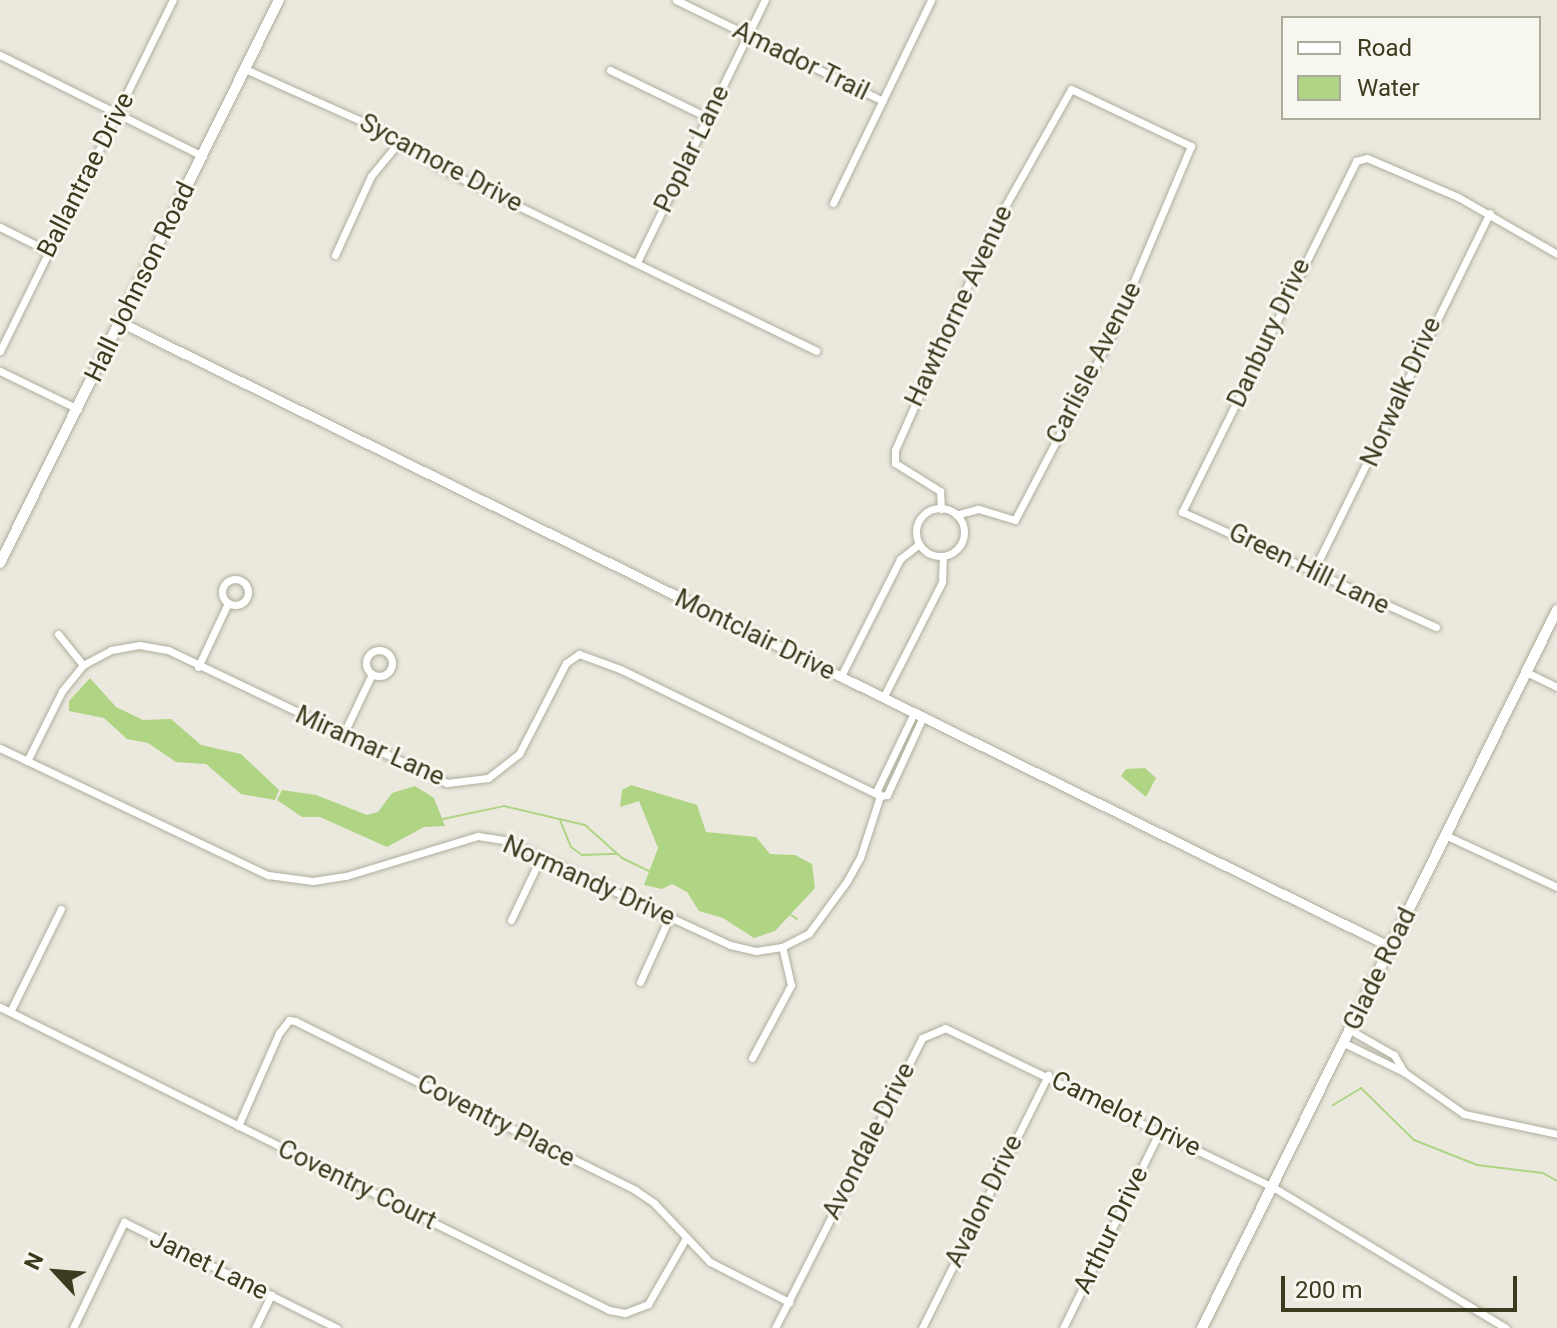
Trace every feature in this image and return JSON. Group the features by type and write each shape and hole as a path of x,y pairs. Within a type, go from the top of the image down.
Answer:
{"main road":[{"name":"Hall Johnson Road","path":"0,563 279,0"},
{"name":"Glade Road","path":"1202,1328 1557,610"}],"street":[{"name":"Ballantrae Drive","path":"0,351 173,0"},
{"name":"Amador Trail","path":"676,0 883,101"},
{"name":"Poplar Lane","path":"637,262 765,0"},
{"path":"833,203 931,0"},
{"path":"0,55 203,156"},
{"name":"Sycamore Drive","path":"245,69 400,141 442,169 816,351"},
{"path":"610,70 707,117"},
{"name":"Carlisle Avenue","path":"956,515 978,509 1015,520 1109,340 1191,146 1071,89"},
{"name":"Hawthorne Avenue","path":"941,509 940,491 895,463 895,450 993,228 1071,89"},
{"path":"335,255 371,176 400,141"},
{"name":"Danbury Drive","path":"1182,512 1255,373 1311,245 1362,157 1490,213"},
{"path":"1490,213 1557,254"},
{"name":"Norwalk Drive","path":"1313,572 1490,213"},
{"path":"0,227 48,251"},
{"name":"Montclair Drive","path":"120,322 1391,947"},
{"path":"0,371 78,409"},
{"path":"941,509 956,515 963,529 961,544 943,556 929,554 919,544 920,520 941,509"},
{"name":"Green Hill Lane","path":"1182,512 1436,627"},
{"path":"841,676 900,559 919,544"},
{"path":"883,698 942,582 943,556"},
{"path":"198,667 228,603"},
{"path":"58,634 83,665"},
{"name":"Miramar Lane","path":"27,761 62,691 83,665 111,650 139,645 168,650 342,737 447,783 488,778 519,754 566,663 582,654 878,793"},
{"path":"1526,672 1557,687"},
{"path":"342,737 372,674"},
{"path":"752,1058 791,985 782,947 809,933 847,881 878,793 918,717"},
{"name":"Normandy Drive","path":"0,748 268,875 313,881 346,876 458,838 478,836 504,840 742,949 782,947"},
{"path":"1445,835 1557,887"},
{"path":"511,920 541,857"},
{"path":"10,1012 61,909"},
{"path":"640,982 670,916"},
{"name":"Coventry Court","path":"0,1007 609,1310 625,1313 648,1304 686,1238"},
{"name":"Coventry Place","path":"238,1126 279,1033 289,1020 295,1021 635,1190 710,1262 789,1302"},
{"name":"Avondale Drive","path":"775,1328 922,1038 945,1028 980,1041"},
{"path":"1350,1030 1394,1055 1404,1072"},
{"name":"Camelot Drive","path":"980,1041 1273,1187 1506,1328"},
{"path":"1344,1043 1404,1072 1464,1114 1557,1134"},
{"name":"Avalon Drive","path":"922,1328 1048,1075"},
{"name":"Arthur Drive","path":"1063,1328 1160,1131"},
{"name":"Janet Lane","path":"73,1328 124,1222 337,1328"},
{"path":"255,1328 271,1295"}],"water":[{"path":"90,678 116,707 143,720 171,719 201,745 241,754 279,790 275,800 241,794 206,764 176,762 148,743 127,739 104,718 69,711 69,701"},
{"path":"1145,768 1156,778 1146,797 1121,776 1126,769"},
{"path":"631,785 697,805 706,832 756,837 770,854 795,855 812,864 815,888 775,931 754,938 723,918 699,911 687,892 672,884 662,889 644,885 658,848 639,801 620,807 622,790"},
{"path":"415,786 434,798 445,826 424,827 387,847 320,817 302,817 277,800 282,790 316,795 367,815 378,812 392,793"}],"waterway":[{"path":"443,819 504,806 585,825 622,858 649,871"},
{"path":"560,820 571,847 582,855 617,854"},
{"path":"791,915 797,919"},
{"path":"1333,1105 1361,1088 1414,1140 1477,1165 1543,1173 1557,1181"}]}
